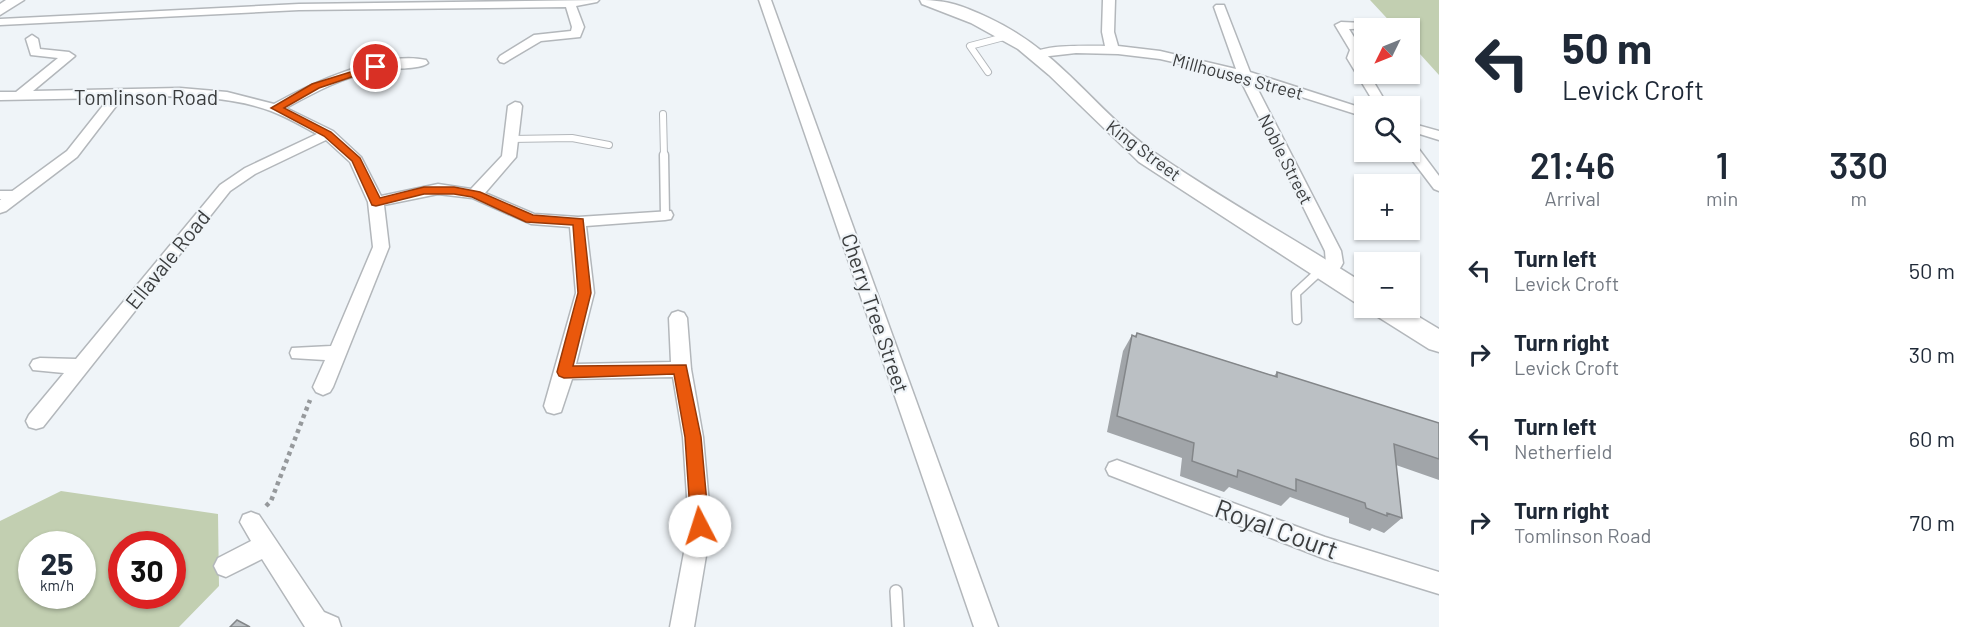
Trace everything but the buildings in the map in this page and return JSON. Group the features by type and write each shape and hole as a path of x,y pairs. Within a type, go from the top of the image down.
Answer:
{"main road":[{"name":"King Street","path":"928,0 1008,36 1036,55 1055,71 1118,135 1147,157 1354,289"},
{"path":"1400,318 1439,342"}],"street":[{"path":"0,10 17,0"},
{"path":"0,22 341,3 570,4 593,0"},
{"name":"Cherry Tree Street","path":"765,0 986,627"},
{"path":"1109,0 1106,31 1109,44 1114,51"},
{"path":"504,59 538,38 576,34 578,27 570,4"},
{"name":"Noble Street","path":"1220,8 1244,74 1334,251 1336,260 1334,267 1324,271"},
{"path":"1354,26 1341,25 1354,47"},
{"path":"18,97 69,56 35,52 32,39"},
{"name":"Millhouses Street","path":"1036,55 1064,51 1114,51 1184,60 1244,74 1354,109"},
{"path":"276,108 316,86 348,74 376,67 422,63"},
{"name":"Tomlinson Road","path":"0,96 180,92 227,96 276,108 328,134 356,160 376,202 381,247 323,387"},
{"path":"0,208 72,154 118,95"},
{"path":"476,194 509,157 514,106"},
{"path":"1420,130 1439,136"},
{"name":"Ellavale Road","path":"36,421 225,188 250,171 328,134"},
{"path":"1420,160 1439,186"},
{"path":"376,202 438,189 476,194 531,219 578,222 665,215"},
{"path":"554,406 585,293 578,222"},
{"path":"678,318 681,369 693,437 700,526 682,627"},
{"path":"299,352 337,353"},
{"path":"40,365 80,366"},
{"path":"564,372 681,369"},
{"name":"Royal Court","path":"1117,469 1325,548 1439,583"},
{"path":"251,522 315,621 329,627"},
{"path":"226,566 266,545"}],"lane":[{"path":"988,72 970,46 1008,36"},
{"path":"663,114 665,215"},
{"path":"511,139 572,138 609,145"},
{"path":"0,195 17,195"},
{"path":"1297,320 1296,293 1324,271"},
{"path":"896,591 898,627"}],"path":[{"path":"251,522 270,501 312,396 323,387"}],"green space":[{"path":"1370,0 1439,0 1439,75 1420,54 1420,18 1387,18"},
{"path":"61,491 218,514 219,586 179,627 0,627 0,521"}],"route":[{"path":"376,67 316,86 276,108 328,134 356,160 376,202 424,190 454,190 476,194 531,219 578,222 585,293 564,372 681,369 693,437 700,526"}]}
